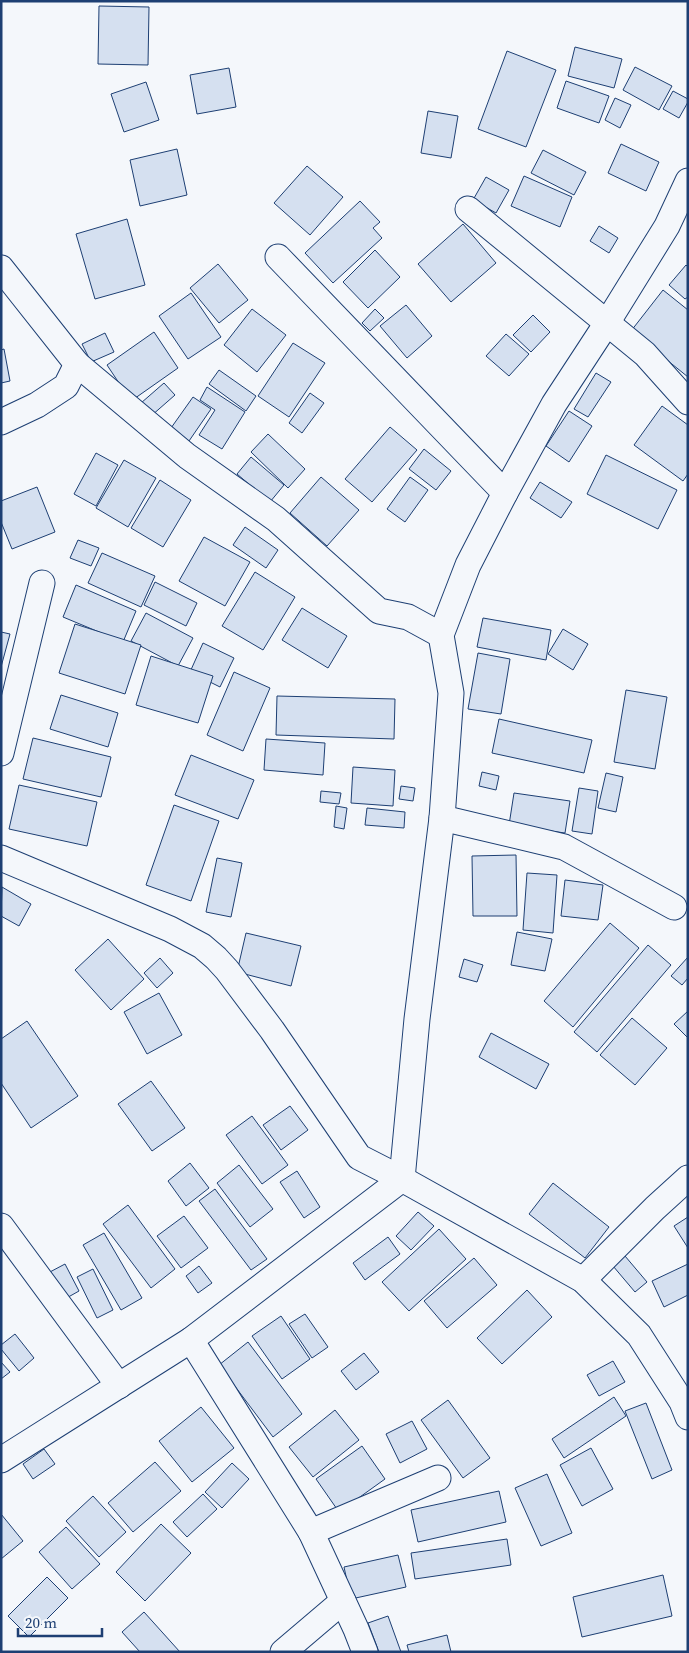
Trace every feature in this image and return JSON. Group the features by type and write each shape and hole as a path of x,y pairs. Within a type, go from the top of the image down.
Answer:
{"street":[{"path":"1,1460 191,1340 402,1179 417,1019 442,818 452,693 441,635 468,565 505,493 554,404 667,226 688,181"},
{"path":"468,209 645,354 688,402"},
{"path":"278,257 505,493"},
{"path":"1,268 77,364 187,456 276,519 379,611 408,617 441,635"},
{"path":"1,422 37,405 66,386 77,364"},
{"path":"1,753 42,583"},
{"path":"442,818 564,847 674,907"},
{"path":"1,858 170,929 202,946 227,970 272,1030 359,1157 583,1280 639,1335 682,1402 688,1417"},
{"path":"583,1280 688,1178"},
{"path":"1,1226 119,1386"},
{"path":"191,1340 311,1532 364,1652"},
{"path":"311,1532 438,1478"},
{"path":"283,1652 343,1601"}],"building":[{"path":"99,6 149,7 148,65 98,64"},
{"path":"575,47 622,59 614,88 568,76"},
{"path":"507,51 556,70 526,147 478,129"},
{"path":"635,67 672,86 659,110 623,90"},
{"path":"229,68 236,107 197,114 190,75"},
{"path":"566,81 609,96 599,123 557,108"},
{"path":"146,82 159,120 124,132 111,94"},
{"path":"673,91 688,99 679,118 663,109"},
{"path":"615,98 631,105 620,128 605,120"},
{"path":"428,111 458,116 451,158 421,153"},
{"path":"621,144 659,162 646,191 608,173"},
{"path":"177,149 187,195 140,206 130,160"},
{"path":"543,150 586,172 574,195 531,173"},
{"path":"307,166 343,197 310,235 274,203"},
{"path":"524,176 572,197 560,227 511,206"},
{"path":"486,177 509,190 496,213 473,200"},
{"path":"360,201 380,222 373,228 382,238 333,283 305,253"},
{"path":"127,219 145,285 95,299 76,234"},
{"path":"463,224 496,263 451,302 418,264"},
{"path":"599,226 618,238 609,253 590,241"},
{"path":"375,250 400,277 368,308 343,282"},
{"path":"218,264 248,300 219,323 190,288"},
{"path":"686,265 688,267 688,297 685,299 669,285"},
{"path":"663,290 688,310 688,377 631,331"},
{"path":"191,293 221,337 188,359 159,316"},
{"path":"406,305 432,336 407,358 380,326"},
{"path":"252,309 286,335 257,372 224,345"},
{"path":"375,309 384,318 370,331 362,323"},
{"path":"533,315 550,332 531,352 513,335"},
{"path":"154,332 178,368 131,401 107,365"},
{"path":"105,333 114,352 91,362 82,344"},
{"path":"506,334 529,354 509,376 486,356"},
{"path":"293,343 325,363 289,417 258,396"},
{"path":"4,349 10,381 1,383 1,350"},
{"path":"219,370 256,396 246,411 209,384"},
{"path":"596,373 611,382 588,417 574,409"},
{"path":"164,383 175,395 151,416 141,403"},
{"path":"207,387 245,412 222,449 199,435 215,410 200,400"},
{"path":"310,393 324,403 302,433 289,423"},
{"path":"193,397 211,409 189,441 171,428"},
{"path":"662,406 688,425 688,474 683,481 634,445"},
{"path":"569,411 592,426 569,462 546,446"},
{"path":"390,427 417,450 372,502 345,479"},
{"path":"268,434 305,469 288,488 251,452"},
{"path":"424,449 451,471 436,490 409,469"},
{"path":"96,453 118,465 96,506 74,494"},
{"path":"606,455 677,490 658,529 587,494"},
{"path":"251,457 284,485 270,502 237,474"},
{"path":"124,460 156,478 128,527 96,508"},
{"path":"321,477 359,510 327,546 290,513"},
{"path":"410,477 428,490 405,522 387,509"},
{"path":"160,480 191,500 163,547 131,528"},
{"path":"540,482 572,502 561,518 530,498"},
{"path":"37,487 55,532 12,549 1,522 1,501"},
{"path":"245,527 278,550 266,568 233,545"},
{"path":"204,537 250,562 225,606 179,581"},
{"path":"78,540 99,548 91,566 70,558"},
{"path":"102,553 155,576 141,607 88,583"},
{"path":"255,572 295,597 263,650 222,626"},
{"path":"155,582 197,603 186,626 144,605"},
{"path":"76,585 136,611 123,642 63,617"},
{"path":"302,608 347,636 328,668 282,640"},
{"path":"146,613 193,638 178,666 131,641"},
{"path":"483,618 551,630 546,660 477,647"},
{"path":"75,624 141,645 125,694 59,673"},
{"path":"563,629 588,644 573,670 548,654"},
{"path":"1,632 10,634 1,667"},
{"path":"203,643 234,658 220,687 190,672"},
{"path":"478,653 510,659 501,714 468,709"},
{"path":"151,656 213,676 198,723 136,705"},
{"path":"234,672 270,688 243,751 207,735"},
{"path":"626,690 667,697 655,769 614,762"},
{"path":"61,695 118,713 108,747 50,729"},
{"path":"277,696 395,699 394,739 276,735"},
{"path":"499,719 592,740 584,773 492,753"},
{"path":"33,738 111,757 101,797 23,779"},
{"path":"266,739 325,743 323,775 264,770"},
{"path":"191,755 254,780 238,819 175,795"},
{"path":"353,767 395,770 393,806 351,803"},
{"path":"482,772 499,776 496,790 479,786"},
{"path":"606,773 623,777 616,812 598,808"},
{"path":"19,785 97,802 87,846 9,829"},
{"path":"401,786 415,788 413,801 399,799"},
{"path":"579,788 598,791 592,834 572,831"},
{"path":"321,791 341,793 339,804 320,802"},
{"path":"514,793 570,801 565,833 509,825"},
{"path":"174,805 219,821 191,901 146,885"},
{"path":"336,806 347,808 344,829 334,827"},
{"path":"367,808 405,812 404,828 365,825"},
{"path":"516,855 517,916 473,916 472,856"},
{"path":"217,858 242,863 231,917 206,912"},
{"path":"527,873 557,875 553,933 523,930"},
{"path":"565,880 603,885 598,920 561,916"},
{"path":"2,887 31,904 19,926 1,916"},
{"path":"610,923 639,948 573,1027 544,1001"},
{"path":"517,932 552,939 545,971 511,965"},
{"path":"246,933 301,946 291,986 237,972"},
{"path":"108,939 144,979 111,1010 75,970"},
{"path":"648,945 671,965 597,1052 574,1032"},
{"path":"688,957 688,978 682,985 671,976"},
{"path":"160,958 173,973 157,988 144,973"},
{"path":"464,959 483,965 477,982 459,977"},
{"path":"159,993 182,1035 147,1054 124,1012"},
{"path":"688,1011 688,1038 674,1024"},
{"path":"632,1018 667,1048 635,1085 600,1055"},
{"path":"27,1021 78,1096 31,1128 1,1083 1,1039"},
{"path":"491,1033 549,1064 536,1089 479,1057"},
{"path":"151,1081 185,1128 152,1151 118,1104"},
{"path":"290,1106 308,1130 281,1150 263,1125"},
{"path":"252,1116 288,1165 262,1184 226,1135"},
{"path":"190,1163 209,1188 186,1206 168,1181"},
{"path":"239,1165 273,1209 250,1227 217,1183"},
{"path":"297,1171 320,1207 304,1218 280,1182"},
{"path":"553,1183 609,1227 585,1258 529,1214"},
{"path":"215,1189 267,1259 251,1270 199,1201"},
{"path":"128,1205 175,1269 151,1288 103,1224"},
{"path":"418,1212 434,1226 411,1250 396,1236"},
{"path":"184,1216 208,1248 181,1268 157,1236"},
{"path":"688,1217 688,1248 674,1226"},
{"path":"439,1229 466,1259 409,1311 382,1282"},
{"path":"104,1233 142,1298 121,1310 83,1245"},
{"path":"388,1237 400,1254 365,1280 353,1263"},
{"path":"625,1256 647,1282 635,1292 613,1266"},
{"path":"474,1258 497,1285 447,1328 424,1301"},
{"path":"65,1264 79,1291 63,1300 48,1273"},
{"path":"688,1264 688,1295 664,1307 652,1281"},
{"path":"199,1266 212,1283 198,1293 186,1276"},
{"path":"93,1269 113,1310 97,1318 77,1277"},
{"path":"527,1290 552,1317 502,1364 477,1338"},
{"path":"305,1314 328,1347 312,1358 289,1324"},
{"path":"281,1316 310,1359 282,1379 252,1336"},
{"path":"15,1334 34,1358 19,1371 1,1349 1,1345"},
{"path":"248,1342 302,1414 273,1437 219,1365"},
{"path":"364,1353 379,1372 356,1390 341,1371"},
{"path":"613,1361 625,1382 599,1396 587,1375"},
{"path":"1,1362 10,1372 1,1379"},
{"path":"614,1397 626,1416 564,1458 552,1439"},
{"path":"448,1400 490,1458 463,1478 421,1420"},
{"path":"646,1403 672,1470 652,1479 625,1411"},
{"path":"201,1407 234,1448 192,1482 159,1441"},
{"path":"335,1410 359,1440 313,1477 289,1447"},
{"path":"412,1421 427,1449 400,1463 386,1434"},
{"path":"362,1446 385,1479 339,1512 316,1479"},
{"path":"591,1448 613,1489 582,1506 560,1465"},
{"path":"44,1449 55,1464 33,1479 23,1464"},
{"path":"155,1462 181,1491 133,1532 108,1503"},
{"path":"232,1463 249,1479 222,1508 205,1492"},
{"path":"547,1474 572,1533 541,1546 515,1488"},
{"path":"499,1491 506,1522 418,1542 411,1510"},
{"path":"203,1494 217,1509 187,1537 173,1522"},
{"path":"93,1496 126,1532 99,1557 66,1521"},
{"path":"1,1514 23,1541 1,1559"},
{"path":"161,1524 191,1553 145,1601 116,1572"},
{"path":"66,1527 100,1564 72,1589 39,1552"},
{"path":"507,1539 511,1565 415,1579 411,1553"},
{"path":"398,1555 406,1587 351,1599 344,1567"},
{"path":"663,1575 672,1616 582,1637 573,1597"},
{"path":"47,1577 68,1598 29,1637 8,1616"},
{"path":"144,1612 180,1652 140,1652 122,1632"},
{"path":"388,1616 401,1652 379,1652 368,1623"},
{"path":"447,1635 451,1652 409,1652 407,1645"}]}
